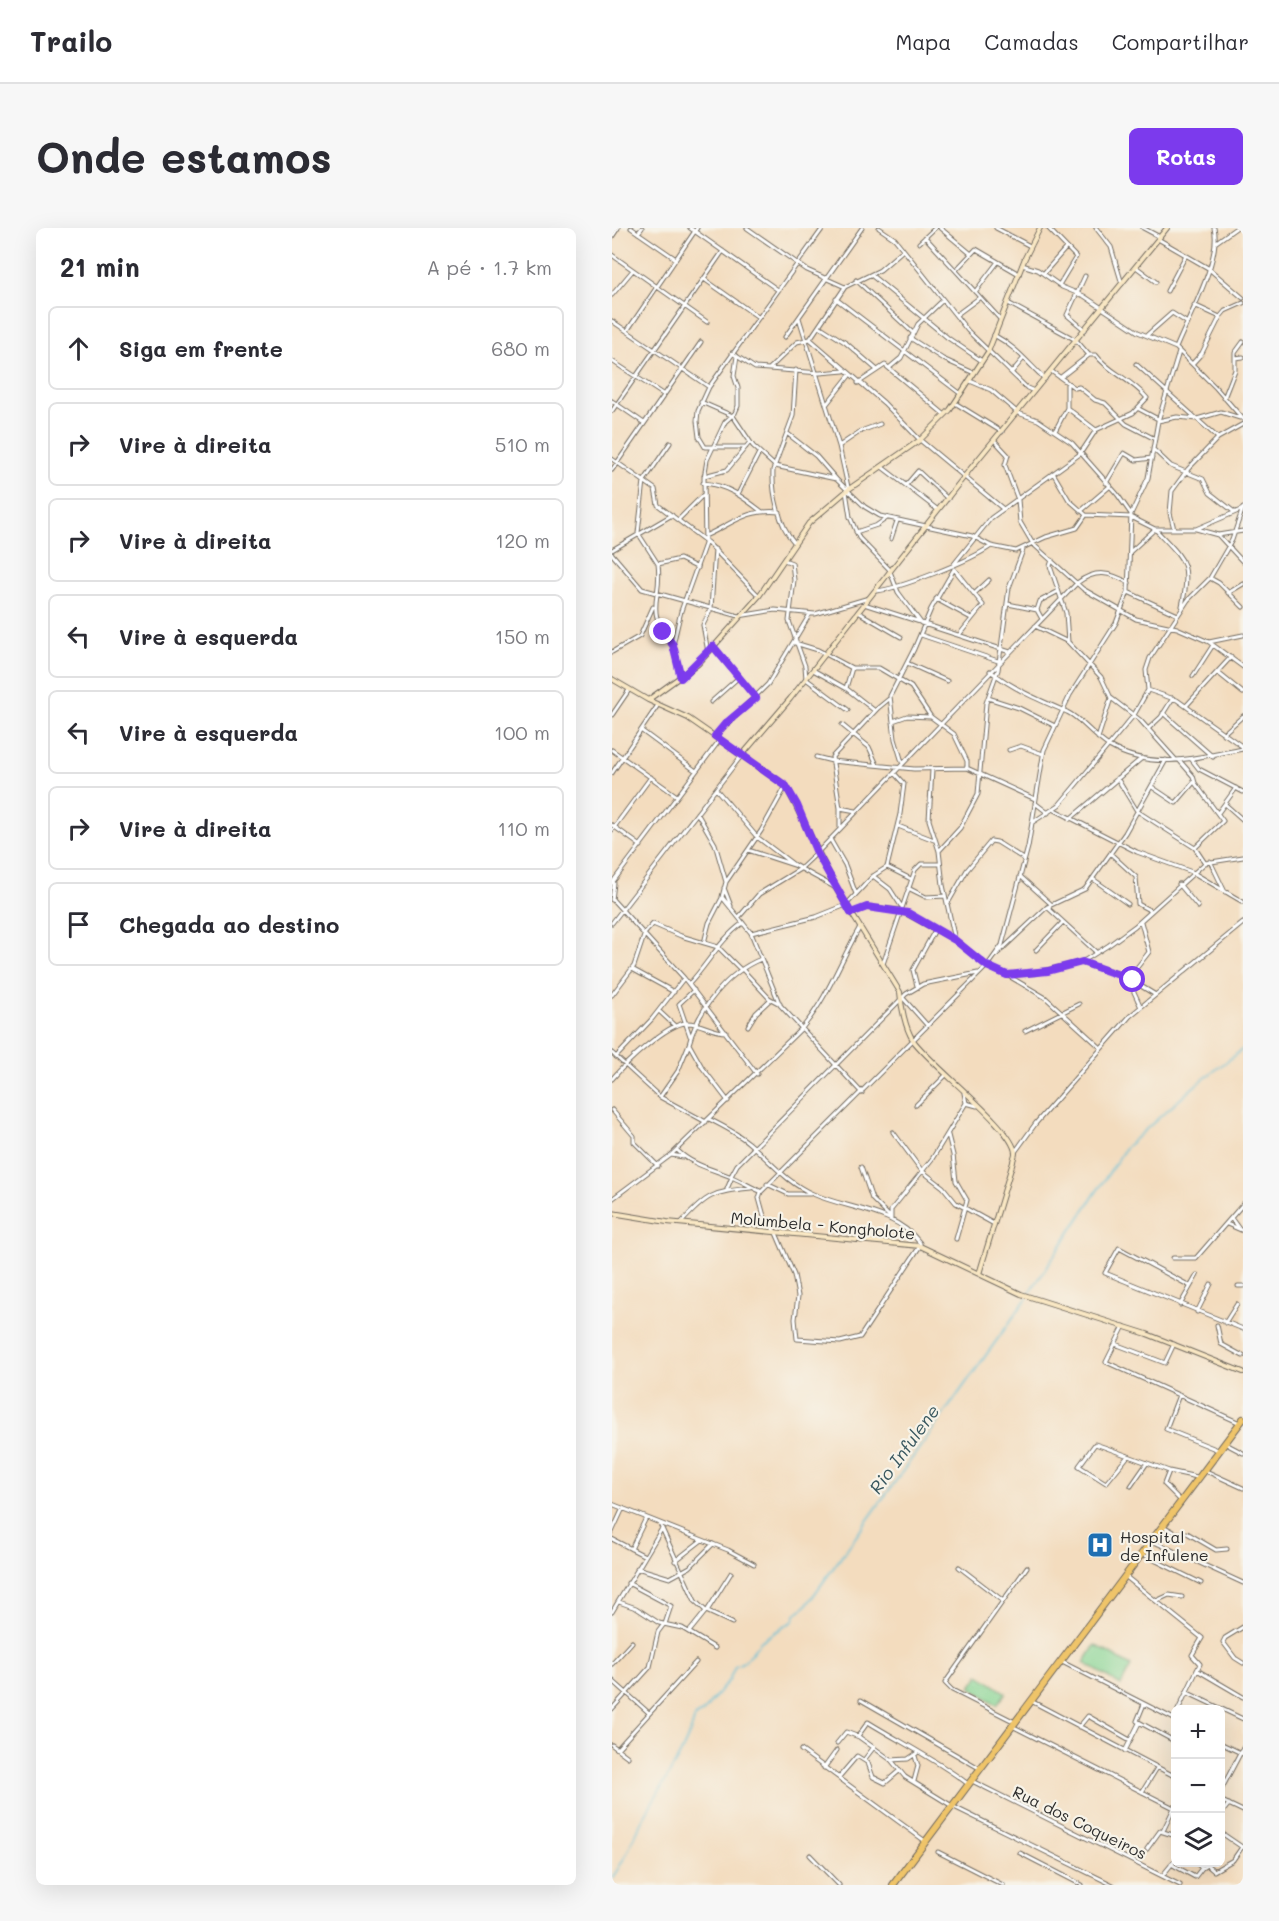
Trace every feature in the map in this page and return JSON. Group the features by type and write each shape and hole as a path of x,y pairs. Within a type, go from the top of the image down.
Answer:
{"highway":[{"path":"893,1885 1241,1421"}],"street":[{"path":"612,237 618,228"},
{"path":"631,228 676,259"},
{"path":"638,233 642,228"},
{"path":"690,228 696,230 778,290"},
{"path":"747,228 798,264 845,287"},
{"path":"746,447 711,449 703,445 697,428 701,402 732,353 823,228"},
{"path":"785,337 862,228"},
{"path":"879,228 895,239 988,352 1027,388 1035,391"},
{"path":"919,243 934,228"},
{"path":"940,228 970,253"},
{"path":"996,228 1030,246"},
{"path":"648,700 681,678 759,596 809,523 847,490 920,440 946,416 988,352 1022,265 1040,228"},
{"path":"1048,228 1076,256 1059,285"},
{"path":"1096,228 1111,247 1122,284"},
{"path":"1143,228 1208,268 1243,298"},
{"path":"612,923 743,754 806,679 1051,370 1167,228"},
{"path":"612,1053 660,1097 708,1120 755,1148 780,1172 811,1193 891,1219 916,1238 920,1246 865,1334 840,1342 797,1339 795,1333 798,1296 794,1275 776,1233 762,1211 761,1192 767,1184 780,1172 862,1093 912,1038 987,966 1002,945 1033,822 1043,754 1062,710 1108,637 1128,592 1131,516 1148,478 1158,420 1186,322 1208,268 1215,243 1214,228"},
{"path":"1215,243 1236,228"},
{"path":"627,331 696,230"},
{"path":"925,237 1000,319"},
{"path":"1044,273 1066,248"},
{"path":"956,270 976,249 1019,274"},
{"path":"769,369 797,342 808,339 821,327 845,287 871,275 891,262 903,250"},
{"path":"612,411 723,251"},
{"path":"612,255 707,322"},
{"path":"1167,291 1186,255"},
{"path":"975,292 997,263"},
{"path":"1022,265 1044,273 1059,285 1177,350 1243,419"},
{"path":"628,267 628,273"},
{"path":"1136,267 1156,282"},
{"path":"612,296 628,273 633,270"},
{"path":"871,275 982,361"},
{"path":"1085,276 1067,315 1085,330"},
{"path":"704,279 758,317"},
{"path":"856,280 913,333"},
{"path":"956,315 979,298"},
{"path":"836,299 961,394"},
{"path":"889,368 905,350 910,338 924,318 943,300"},
{"path":"1008,303 1076,340 1089,356"},
{"path":"1192,364 1202,353 1225,311 1243,303"},
{"path":"1194,305 1220,317"},
{"path":"1147,335 1172,313 1186,322"},
{"path":"799,318 808,339 814,372 839,446 856,532 891,572 896,587 923,623"},
{"path":"612,321 709,387"},
{"path":"821,327 846,343 876,369"},
{"path":"994,335 1011,344 1024,356 1023,359 1045,378"},
{"path":"910,338 943,359 974,374"},
{"path":"808,339 884,403 920,440 1003,509"},
{"path":"612,470 700,342"},
{"path":"1224,398 1235,370 1236,351 1243,342"},
{"path":"732,353 755,368 814,372 844,371"},
{"path":"840,828 840,808 832,761 835,752 889,699 921,635 923,623 953,566 975,537 1003,509 1080,454 1096,430 1138,409 1146,396 1127,378 1102,364 1096,355 1089,356 1061,377"},
{"path":"673,645 684,601 698,568 705,539 704,476 711,449 725,422 733,416 738,406 738,388 734,376 737,356"},
{"path":"1235,358 1243,357"},
{"path":"1012,372 1023,359"},
{"path":"612,361 664,395"},
{"path":"858,383 883,364 946,416"},
{"path":"1136,364 1167,389 1218,438"},
{"path":"794,542 780,512 773,479 795,405 796,370"},
{"path":"1051,370 1067,384 1075,388 1079,387 1095,400 1105,403 1120,419 1155,439"},
{"path":"826,405 849,375"},
{"path":"970,381 991,390 1018,413 1038,420 1072,443 1131,516 1155,529 1174,547 1186,569 1180,611"},
{"path":"1055,431 1067,408 1067,384"},
{"path":"612,401 644,423"},
{"path":"701,402 733,416 759,453 775,466 836,479"},
{"path":"955,403 1002,432"},
{"path":"1067,408 1096,430"},
{"path":"1138,409 1158,420 1177,417 1197,419 1221,412 1243,419"},
{"path":"839,446 861,431 880,424"},
{"path":"1174,529 1170,494 1185,472 1218,438 1243,424"},
{"path":"788,434 816,456 865,507 897,521 975,537 991,546 1010,551 1023,550 1077,528 1086,514"},
{"path":"995,441 1008,455 1005,465 1018,500 1020,522 1033,544 1076,585 1121,612 1211,644 1243,667"},
{"path":"704,476 727,470 750,442"},
{"path":"612,652 640,636 654,606 658,564 638,533 644,481 670,443"},
{"path":"1154,450 1168,464 1203,479 1210,493 1233,511"},
{"path":"738,494 759,453"},
{"path":"1081,511 1107,485 1125,453 1136,460 1152,458"},
{"path":"612,459 657,492 658,505 705,539 759,596"},
{"path":"882,467 939,511"},
{"path":"906,485 918,471 948,500"},
{"path":"1053,473 1069,501 1086,514 1131,516"},
{"path":"704,483 720,485 738,494 761,511"},
{"path":"679,519 703,494"},
{"path":"1196,529 1210,525 1233,511 1243,508"},
{"path":"1033,822 1053,809 1134,715 1148,690 1148,661 1180,611 1209,578 1230,544 1243,508"},
{"path":"705,539 739,517 761,511 780,512"},
{"path":"612,550 672,515"},
{"path":"856,532 877,525 887,518"},
{"path":"891,539 897,521"},
{"path":"1130,552 1155,529 1196,529 1218,535 1230,544 1243,562"},
{"path":"1218,535 1243,531"},
{"path":"876,591 896,587 953,566 991,546"},
{"path":"708,652 703,625 711,609 715,549"},
{"path":"939,851 960,828 978,796 982,775 981,740 988,698 997,676 1011,580 1023,550"},
{"path":"612,554 638,587 739,616 775,610 810,614 869,598"},
{"path":"658,564 680,560 698,568"},
{"path":"784,560 791,561 793,567 794,580 789,611 795,642 805,666 806,679 848,711"},
{"path":"1052,560 1050,566 1066,613 1068,642"},
{"path":"953,566 983,605 959,635"},
{"path":"739,917 759,894 800,869 817,853 899,768 902,762 1076,585 1099,573 1111,574 1129,583"},
{"path":"1209,578 1243,607"},
{"path":"975,593 989,580"},
{"path":"1228,593 1243,584"},
{"path":"1037,610 1043,598 1057,592"},
{"path":"1128,592 1178,615"},
{"path":"936,599 972,619"},
{"path":"864,604 1010,652"},
{"path":"1008,604 1037,610 1042,619"},
{"path":"654,606 663,632 673,645 681,678"},
{"path":"858,612 901,637"},
{"path":"715,736 768,684 810,614"},
{"path":"1035,626 1068,642 1090,663 1104,682 1111,698 1134,715 1193,776 1194,782 1222,824 1194,848"},
{"path":"921,635 999,662"},
{"path":"1193,676 1211,644 1243,635"},
{"path":"795,642 804,644 852,668 879,668 899,679 919,696 931,717 954,734 967,761 967,768"},
{"path":"612,646 617,650"},
{"path":"713,646 756,698"},
{"path":"1186,706 1231,657"},
{"path":"907,663 946,681"},
{"path":"846,688 852,668"},
{"path":"813,670 846,688 875,711"},
{"path":"990,671 1035,700 1069,713 1109,746 1142,758 1192,760 1213,757 1243,748"},
{"path":"1217,672 1243,693"},
{"path":"711,702 738,678"},
{"path":"612,679 648,700 688,718 786,786 836,888 900,992 912,1038 946,1075 994,1121 1015,1153"},
{"path":"612,716 629,690"},
{"path":"1148,690 1173,698 1243,748"},
{"path":"988,698 1019,708 1055,726"},
{"path":"1098,738 1111,698"},
{"path":"1148,729 1164,714 1173,698"},
{"path":"889,699 896,744 902,762"},
{"path":"612,773 658,705"},
{"path":"1164,714 1213,757"},
{"path":"893,721 907,716 931,717"},
{"path":"1223,734 1243,716"},
{"path":"842,725 868,747 877,765"},
{"path":"642,731 696,771"},
{"path":"719,741 613,882 612,900 645,933 684,978 757,1074"},
{"path":"1009,750 1021,746 1043,754"},
{"path":"612,750 677,796"},
{"path":"816,757 832,761 899,768 932,770 967,768 1035,801 1048,813"},
{"path":"1070,819 1142,758"},
{"path":"995,956 1047,907 1083,891 1094,879 1152,787 1166,760"},
{"path":"1192,760 1199,769 1243,792"},
{"path":"932,770 929,820 939,851 945,896 955,940"},
{"path":"750,933 816,917 846,904 873,876 887,867 898,826 904,784 894,773"},
{"path":"641,846 613,827 651,777"},
{"path":"1117,778 1137,811 1194,848 1205,862"},
{"path":"1152,787 1176,803 1194,782"},
{"path":"704,943 709,923 722,897 726,882 757,837 786,786"},
{"path":"1217,814 1236,788"},
{"path":"716,789 757,837 794,866"},
{"path":"1225,804 1243,820"},
{"path":"840,808 856,811"},
{"path":"1053,809 1117,843 1192,872 1243,902"},
{"path":"697,812 715,844 726,882"},
{"path":"898,826 934,840"},
{"path":"830,840 845,865 856,895"},
{"path":"948,903 967,870 991,841 997,842 1024,859"},
{"path":"748,850 794,866 836,888"},
{"path":"1111,854 1136,877 1138,904 1151,911"},
{"path":"1007,975 1048,971 1082,962 1141,922 1205,862 1242,858"},
{"path":"1210,861 1225,892"},
{"path":"884,964 911,879 919,865 940,864"},
{"path":"887,867 911,879"},
{"path":"873,876 890,889 900,908"},
{"path":"1020,876 1051,904"},
{"path":"1094,879 1128,904"},
{"path":"1179,884 1198,907"},
{"path":"724,888 731,906"},
{"path":"908,888 926,897 945,896"},
{"path":"722,897 750,933 780,1005"},
{"path":"851,913 867,907 900,908 955,940 987,966 1041,995 1100,1047"},
{"path":"1047,907 1097,952"},
{"path":"1036,950 1064,922"},
{"path":"1128,978 1149,952 1141,922"},
{"path":"979,1274 1015,1153 1100,1047 1140,1006 1243,922"},
{"path":"714,957 726,936 743,923"},
{"path":"612,995 632,969 645,933 656,924 676,935 718,947 803,1027 862,1093"},
{"path":"612,1199 677,1150 803,1027 822,1003 840,960 860,927"},
{"path":"917,986 913,970 935,930"},
{"path":"1002,945 1005,949"},
{"path":"689,984 714,957 723,952"},
{"path":"660,1097 678,1071 691,1038 707,1007 721,987 741,969 762,959"},
{"path":"1082,962 1128,978 1154,994"},
{"path":"632,969 674,992"},
{"path":"727,1189 732,1177 755,1148 917,986 980,972"},
{"path":"616,1057 659,1011 684,978"},
{"path":"1128,978 1140,1006"},
{"path":"691,1038 679,1004 694,990"},
{"path":"748,1026 756,1013 776,997"},
{"path":"901,1000 927,1025"},
{"path":"1025,1031 1064,1014 1079,1004"},
{"path":"659,1011 675,1026"},
{"path":"612,1079 675,1026 687,1023 713,1031 726,1032"},
{"path":"689,1044 702,1067 728,1101"},
{"path":"916,1105 946,1075"},
{"path":"882,1216 889,1212 948,1135 966,1103 964,1093"},
{"path":"966,1103 977,1106"},
{"path":"612,1110 633,1136 634,1142 658,1166"},
{"path":"893,1132 922,1171 965,1208 994,1224"},
{"path":"948,1135 956,1181 967,1200 956,1239"},
{"path":"677,1150 683,1157"},
{"path":"671,1155 683,1157 732,1177 761,1192"},
{"path":"861,1167 872,1199 889,1212 891,1219"},
{"path":"767,1184 788,1194 799,1196 811,1193"},
{"path":"681,1223 705,1198 727,1189 753,1188"},
{"path":"1173,1258 1196,1258 1243,1204"},
{"name":"Molumbela - Kongholote","path":"612,1214 776,1233 920,1246 1021,1294 1124,1326"},
{"path":"1231,1218 1241,1230"},
{"path":"1227,1224 1241,1230"},
{"path":"1190,1286 1118,1248 1106,1274 1243,1329"},
{"path":"1180,1305 1197,1275"},
{"path":"1197,1312 1211,1284"},
{"path":"1238,1286 1243,1287"},
{"path":"1225,1323 1237,1305"},
{"path":"1217,1325 1221,1344 1243,1356"},
{"path":"1241,1421 1106,1362 1124,1326 1243,1372"},
{"path":"1115,1344 1165,1363 1174,1344"},
{"path":"1179,1395 1166,1429 1219,1450"},
{"path":"1128,1456 1106,1483 1079,1466 1095,1444 1128,1456 1169,1471 1199,1477"},
{"path":"1224,1444 1243,1453"},
{"path":"1131,1486 1147,1463"},
{"path":"1204,1470 1243,1488"},
{"path":"1169,1471 1164,1484 1181,1501"},
{"path":"612,1504 713,1544 754,1564"},
{"path":"612,1532 623,1508"},
{"path":"631,1549 646,1518"},
{"path":"660,1524 695,1601 707,1611 732,1623"},
{"path":"1163,1526 1176,1533 1187,1533 1216,1550 1227,1549"},
{"path":"612,1612 661,1530"},
{"path":"612,1539 645,1556"},
{"path":"675,1561 702,1540"},
{"path":"1152,1541 1243,1583"},
{"path":"637,1568 667,1578 690,1567 713,1544"},
{"path":"1142,1554 1201,1583"},
{"path":"1028,1567 1002,1600 945,1685 1013,1724 1171,1806"},
{"path":"959,1568 1002,1600"},
{"path":"689,1632 707,1611 731,1573"},
{"path":"1125,1576 1202,1638 1192,1655 1200,1663 1180,1705"},
{"path":"612,1709 650,1667 658,1632 665,1624 670,1605 628,1583"},
{"path":"1156,1601 1169,1595 1182,1597"},
{"path":"612,1602 636,1608 665,1624 679,1626 715,1648"},
{"path":"1243,1627 1225,1638 1223,1642 1235,1658 1243,1663"},
{"path":"612,1664 632,1642"},
{"path":"1061,1661 1171,1716"},
{"path":"617,1749 696,1662"},
{"path":"1197,1670 1243,1696"},
{"path":"612,1680 649,1713"},
{"path":"1186,1692 1243,1719"},
{"path":"861,1700 979,1768"},
{"path":"1031,1701 1171,1774"},
{"path":"1125,1751 1144,1704"},
{"path":"1079,1727 1088,1716 1130,1740"},
{"name":"Rua dos Coqueiros","path":"858,1736 868,1722 916,1754 934,1759 969,1782 1180,1885"},
{"path":"1138,1723 1171,1740"},
{"path":"837,1743 845,1732 858,1736 891,1760 899,1771 952,1806 1113,1885"},
{"path":"612,1745 627,1757"},
{"path":"1225,1745 1242,1753"},
{"path":"864,1760 874,1747"},
{"path":"1225,1785 1243,1748"},
{"path":"801,1750 925,1841"},
{"path":"825,1767 837,1750"},
{"path":"891,1760 916,1754 918,1766 914,1781"},
{"path":"838,1777 857,1756 869,1765 873,1777 885,1783 899,1771"},
{"path":"1142,1792 1157,1767"},
{"path":"1225,1802 1243,1811"},
{"path":"1222,1813 1229,1804"},
{"path":"1147,1849 1159,1832 1163,1831 1172,1813"},
{"path":"1163,1831 1171,1834"},
{"path":"1177,1867 1195,1877 1207,1865 1215,1871 1233,1860 1243,1846 1225,1835"},
{"path":"938,1852 1004,1885"},
{"path":"1020,1853 1082,1885"},
{"path":"810,1855 839,1885"},
{"path":"1162,1876 1171,1864"}],"green space":[{"path":"1095,1645 1131,1666 1121,1685 1084,1663"},
{"path":"979,1675 1006,1693 997,1705 971,1687"}],"waterway":[{"name":"Rio Infulene","path":"1029,1294 1126,1147 1197,1084 1243,1049"},
{"name":"Rio Infulene","path":"612,1878 679,1757 695,1717 703,1712 729,1680 735,1666 745,1661 761,1641 793,1621 796,1613 806,1606 1027,1298"}],"place":[{"name":"Hospital de Infulene","path":"1100,1545"}],"route":[{"path":"663,632 673,645 681,678 698,664 713,646 756,698 725,724 715,736 786,786 797,805 817,853 851,913 867,907 892,908 908,913 955,940 973,957 987,966 1007,975 1048,971 1082,962 1133,980"}]}
